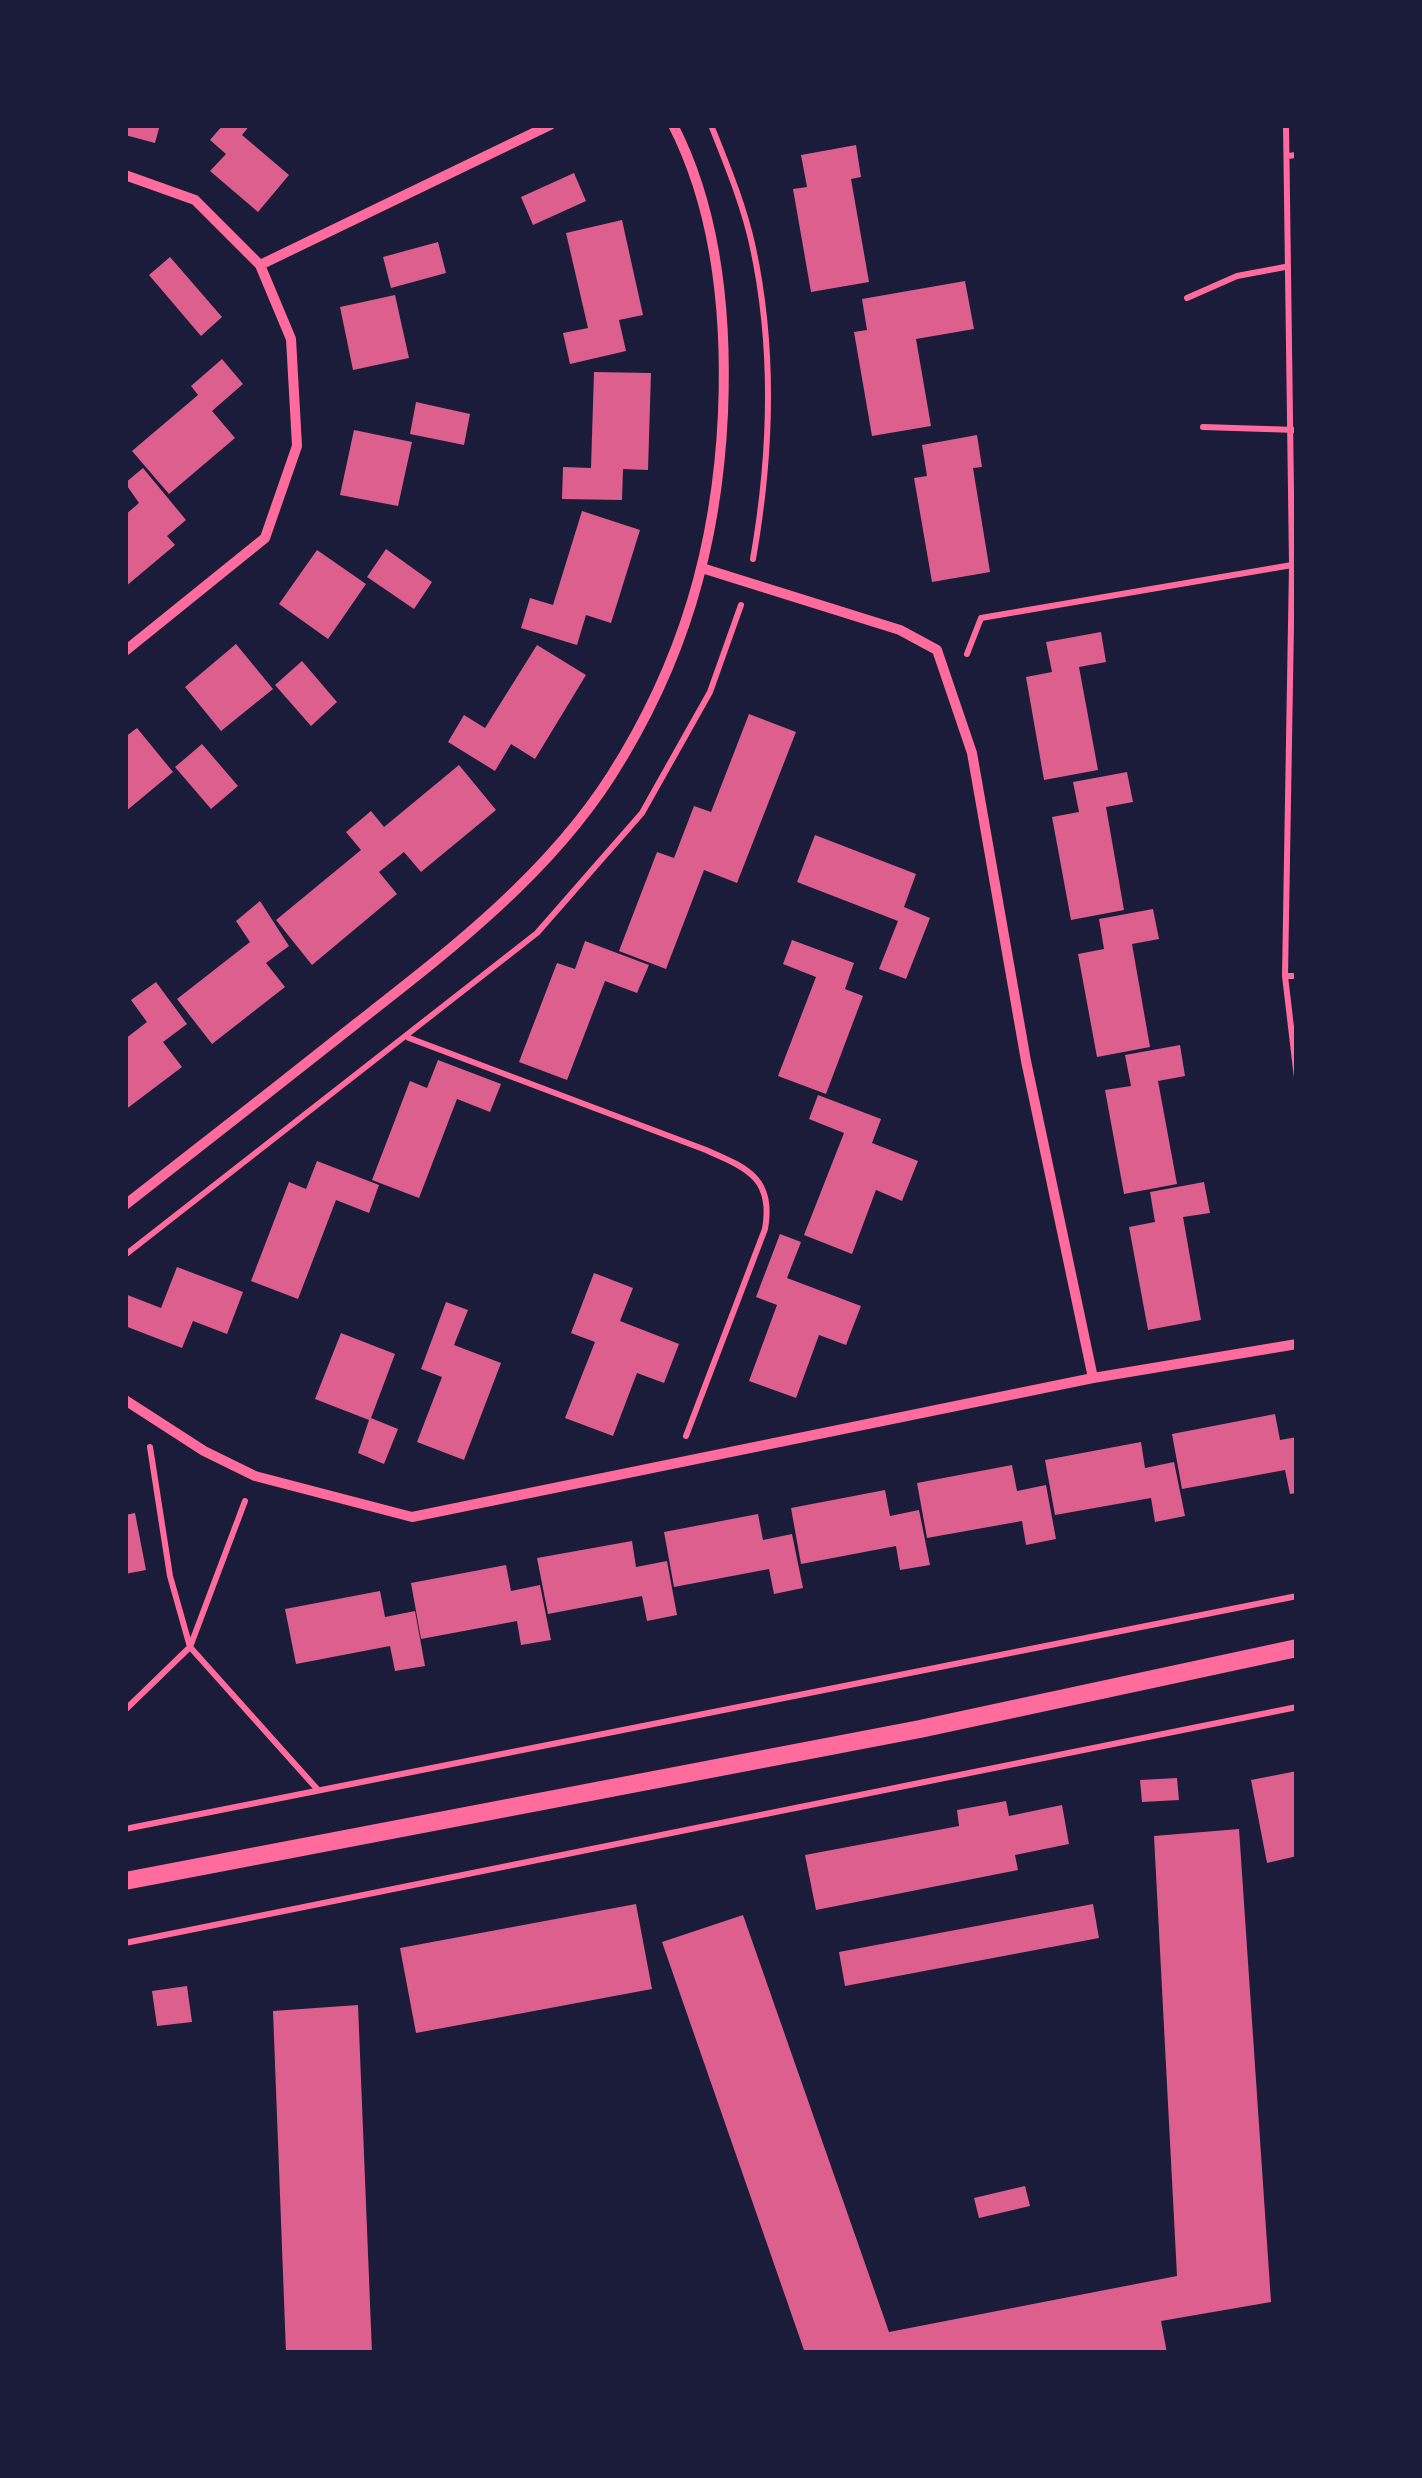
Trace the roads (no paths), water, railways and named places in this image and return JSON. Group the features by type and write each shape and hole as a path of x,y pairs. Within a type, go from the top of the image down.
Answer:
{"street":[{"path":"260,266 550,125"},
{"path":"125,1206 450,950 534,871 610,778 666,672 704,569 720,477 726,347 714,258 699,194 672,125"},
{"path":"125,176 195,200 260,266 291,338 298,446 265,538 125,651"},
{"path":"704,569 900,630 937,650 972,752 1026,1060 1093,1378"},
{"path":"125,1400 162,1426 254,1476 412,1517 1093,1378 1297,1344"},
{"path":"125,1881 920,1729 1297,1648"}]}
